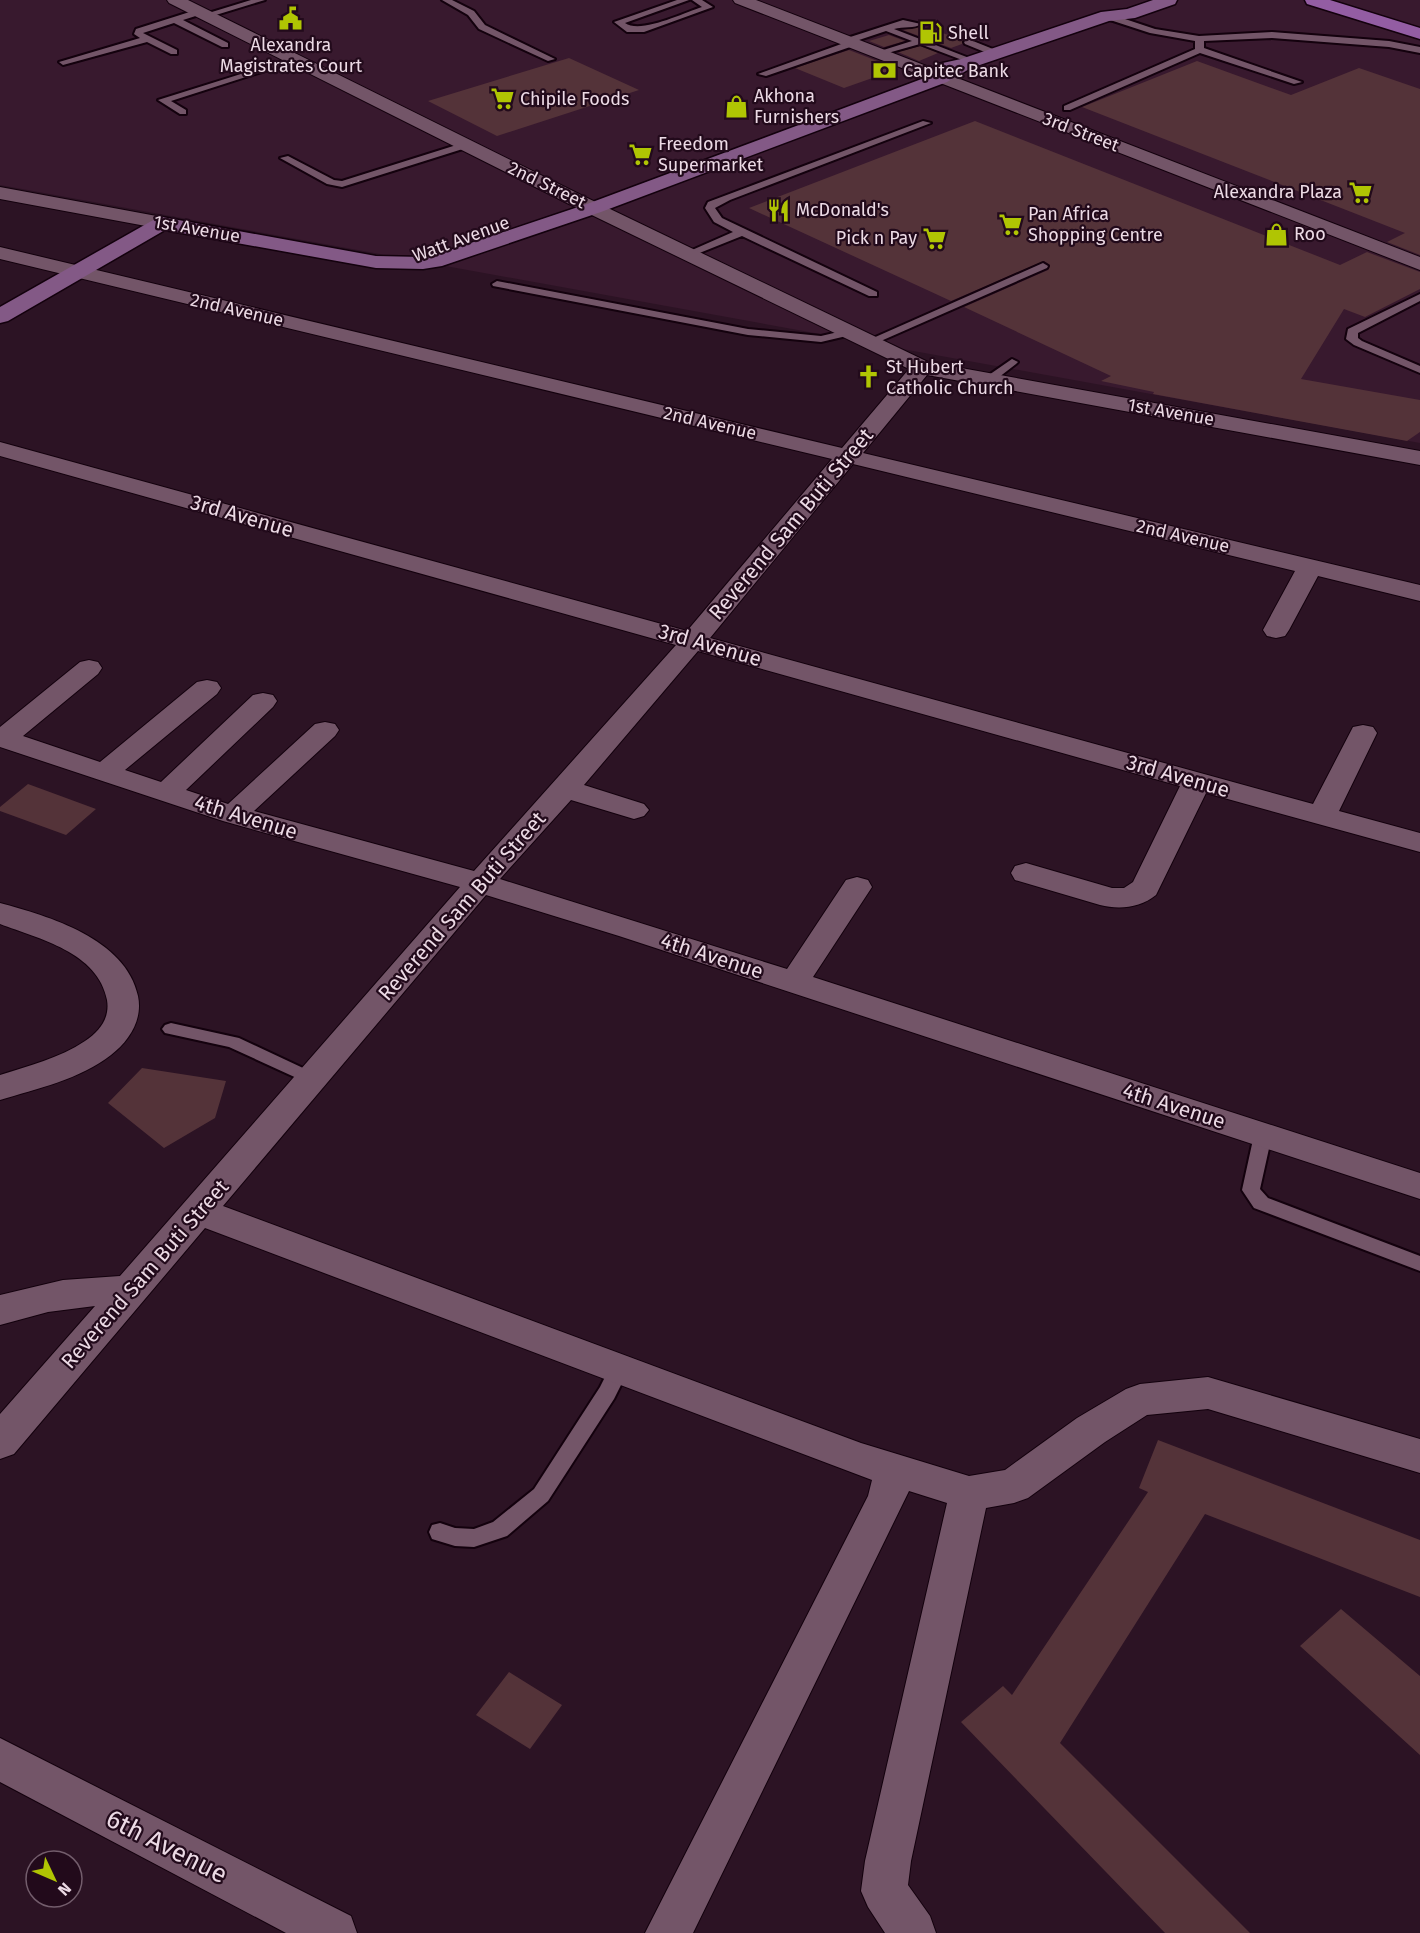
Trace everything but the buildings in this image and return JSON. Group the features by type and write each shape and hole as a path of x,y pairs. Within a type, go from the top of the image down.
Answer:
{"main road":[{"path":"1313,0 1420,34"},
{"path":"1361,0 1420,18"}],"street":[{"name":"3rd Street","path":"741,0 1420,264"},
{"name":"Watt Avenue","path":"1107,16 1108,6 1124,0"},
{"name":"Watt Avenue","path":"394,264 442,260 594,208 969,62 1107,16 1129,14 1169,0"},
{"name":"2nd Street","path":"175,10 203,14 574,199 922,367"},
{"name":"Watt Avenue","path":"394,264 574,199 934,75"},
{"name":"1st Avenue","path":"0,193 394,264"},
{"path":"0,316 88,268 162,223"},
{"name":"2nd Avenue","path":"0,253 88,268 848,456 1420,593"},
{"path":"0,330 88,268"},
{"name":"1st Avenue","path":"922,367 1420,458"},
{"name":"Reverend Sam Buti Street","path":"0,1442 480,883 693,641 922,367"},
{"name":"3rd Avenue","path":"0,449 1420,843"},
{"path":"1276,630 1310,567"},
{"path":"2,739 88,668"},
{"path":"106,771 207,688"},
{"path":"166,793 263,701"},
{"path":"233,814 325,730"},
{"path":"1323,816 1363,733"},
{"name":"4th Avenue","path":"2,739 233,814 480,883 794,982 1420,1186"},
{"path":"1026,873 1112,898 1123,899 1137,895 1145,888 1197,781"},
{"path":"565,789 634,810"},
{"path":"794,982 857,887"},
{"path":"0,1089 64,1065 95,1050 115,1032 124,1015 124,996 118,979 99,957 76,942 7,921"},
{"path":"199,1211 857,1458 969,1493 1014,1486 1091,1430 1140,1400 1208,1394 1420,1456"},
{"path":"0,1310 64,1293 93,1290 129,1291"},
{"path":"668,1933 887,1498 895,1469"},
{"path":"913,1933 884,1891 886,1871 969,1493"},
{"name":"6th Avenue","path":"0,1759 334,1933"}],"lane":[{"path":"203,14 261,0"},
{"path":"446,0 471,13 482,27 551,59"},
{"path":"685,0 618,22 620,25 636,30 709,7 696,0"},
{"path":"174,52 138,34 138,31 175,10 225,45"},
{"path":"1107,16 1153,31 1199,39 1272,34 1332,41 1389,44 1420,50"},
{"path":"763,74 887,29 909,22 917,24"},
{"path":"887,29 969,62"},
{"path":"63,62 148,39"},
{"path":"1199,39 1200,50"},
{"path":"880,54 921,41"},
{"path":"968,42 995,53"},
{"path":"1067,108 1200,50 1297,82"},
{"path":"183,112 163,100 295,60"},
{"path":"873,294 718,220 712,214 712,204 926,123"},
{"path":"285,158 331,182 342,184 466,145"},
{"path":"688,254 742,232"},
{"path":"870,342 1043,266"},
{"path":"497,284 748,332 821,339 851,332"},
{"path":"1420,297 1352,331 1351,336 1358,343 1420,370"},
{"path":"990,379 1012,362"},
{"path":"171,1029 233,1042 312,1079"},
{"path":"1263,1135 1251,1190 1261,1203 1420,1264"},
{"path":"440,1532 455,1537 474,1538 500,1529 541,1495 607,1393 619,1369"}],"shaded area":[{"path":"0,0 1420,0 1420,443 0,185"}],"place":[{"name":"Alexandra Magistrates Court","path":"291,19"},
{"name":"Shell","path":"930,33"},
{"name":"Capitec Bank","path":"885,71"},
{"name":"Chipile Foods","path":"502,99"},
{"name":"Akhona Furnishers","path":"736,106"},
{"name":"Freedom Supermarket","path":"640,154"},
{"name":"Alexandra Plaza","path":"1360,192"},
{"name":"McDonald's","path":"778,210"},
{"name":"Pan Africa Shopping Centre","path":"1010,224"},
{"name":"Roo","path":"1276,234"},
{"name":"Pick n Pay","path":"935,238"},
{"name":"St Hubert Catholic Church","path":"868,377"}]}
